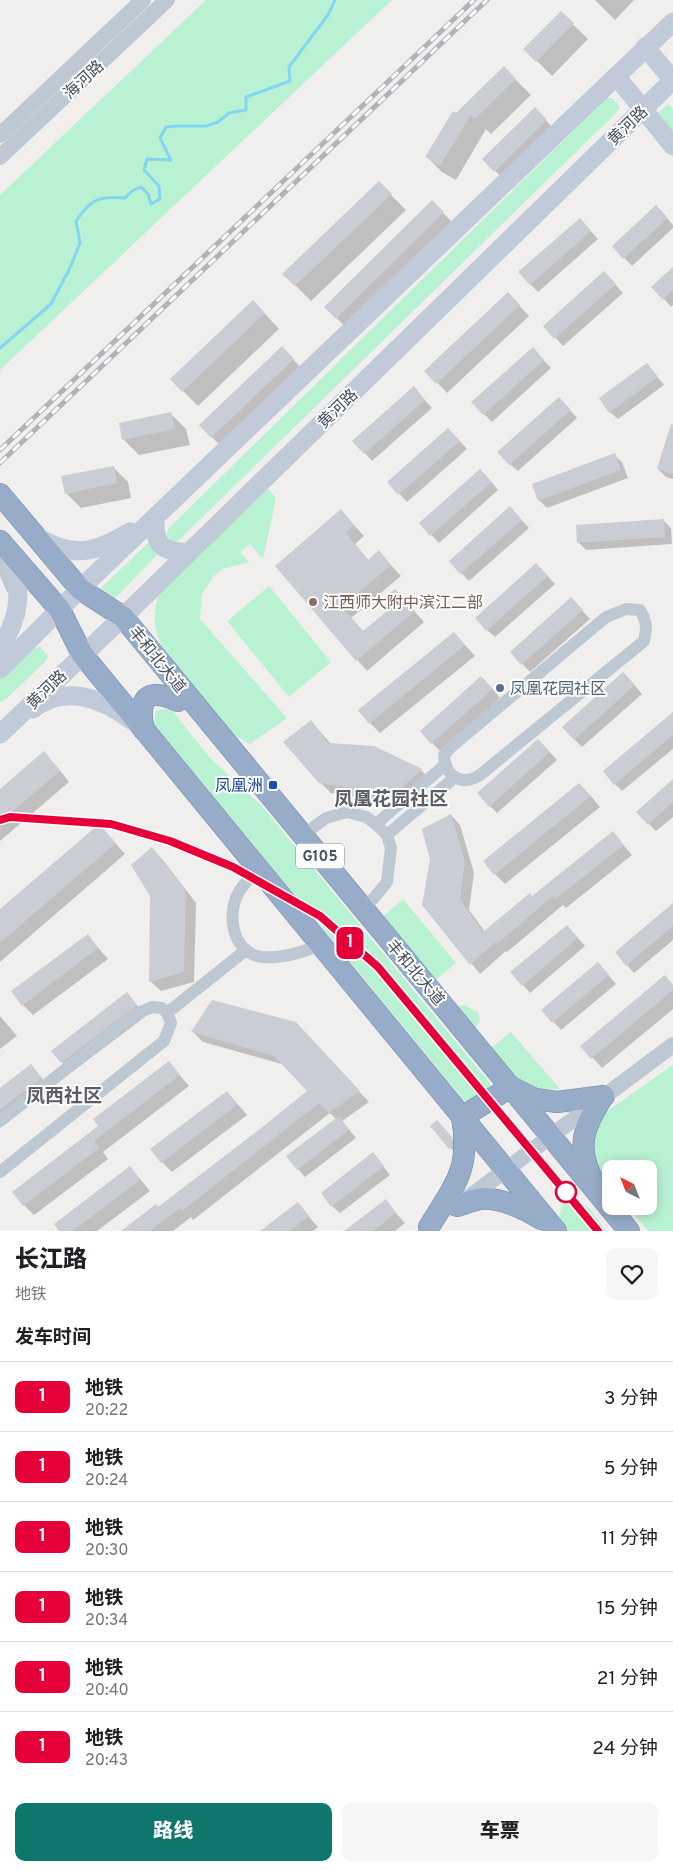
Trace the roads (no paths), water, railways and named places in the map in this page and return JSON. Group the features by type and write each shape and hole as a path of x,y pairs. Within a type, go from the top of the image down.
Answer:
{"highway":[{"name":"丰和北大道","path":"0,494 80,589 119,620 272,798 511,1087 545,1140 601,1196 629,1231"},
{"path":"3,552 60,610 82,654 554,1229"},
{"path":"119,620 178,702 217,751 272,798"},
{"path":"144,730 141,715 142,707 146,700 154,694 163,695 178,702"},
{"path":"462,1117 511,1087 536,1099 557,1102 603,1097"},
{"path":"601,1196 586,1167 582,1146 585,1129 603,1097"},
{"path":"427,1229 458,1180 465,1159 466,1139 462,1117"},
{"path":"545,1140 612,1231"},
{"path":"457,1206 481,1199 497,1201 522,1208 554,1229"}],"main road":[{"path":"0,669 80,589 673,22"},
{"path":"645,47 671,87"},
{"path":"616,76 673,146"},
{"name":"黄河路","path":"0,734 188,554 643,109 671,87"},
{"path":"35,536 54,547 68,551 83,552 110,544 155,518"},
{"path":"155,518 154,532 157,541 172,552 188,554"},
{"path":"0,648 12,630 18,598 18,576 3,552"},
{"path":"0,734 41,702 66,695 80,696 114,707 144,730"},
{"path":"0,718 0,728"}],"street":[{"name":"海河路","path":"0,135 143,0"},
{"name":"海河路","path":"0,157 167,0"},
{"path":"626,608 640,610 647,627 644,641 472,780 462,780 455,777 448,771 445,765 444,755 450,748 606,617 626,608"},
{"path":"376,824 445,765"},
{"path":"387,835 455,777"},
{"path":"303,835 326,818 347,812 366,818 376,824 387,835 391,848 387,882 363,908"},
{"path":"258,868 239,892 232,909 232,924 243,947 259,956 273,958 321,946"},
{"path":"165,1011 243,947"},
{"path":"0,1122 136,1014 152,1007 165,1011 171,1024 164,1041 0,1172"},
{"path":"427,1229 673,1045"}],"waterway":[{"path":"0,348 51,304 70,268 80,243 76,221 86,208 96,200 125,198 132,191 141,187 148,194 151,204 160,199 159,186 144,170 147,159 171,160 160,138 166,127 206,126 218,122 229,113 246,110 246,97 290,81 289,67 328,15 335,0"}],"railway":[{"path":"0,450 474,0"},
{"path":"0,463 487,0"}],"metro line":[{"name":"1","path":"0,820 10,817 111,824 170,841 233,867 320,916 378,967 598,1231"}],"place":[{"name":"江西师大附中滨江二部","path":"313,602"},
{"name":"凤凰花园社区","path":"500,688"},
{"name":"凤凰洲","path":"273,785"}],"district":[{"name":"凤凰花园社区","path":"391,798"},
{"name":"凤西社区","path":"64,1095"}]}
